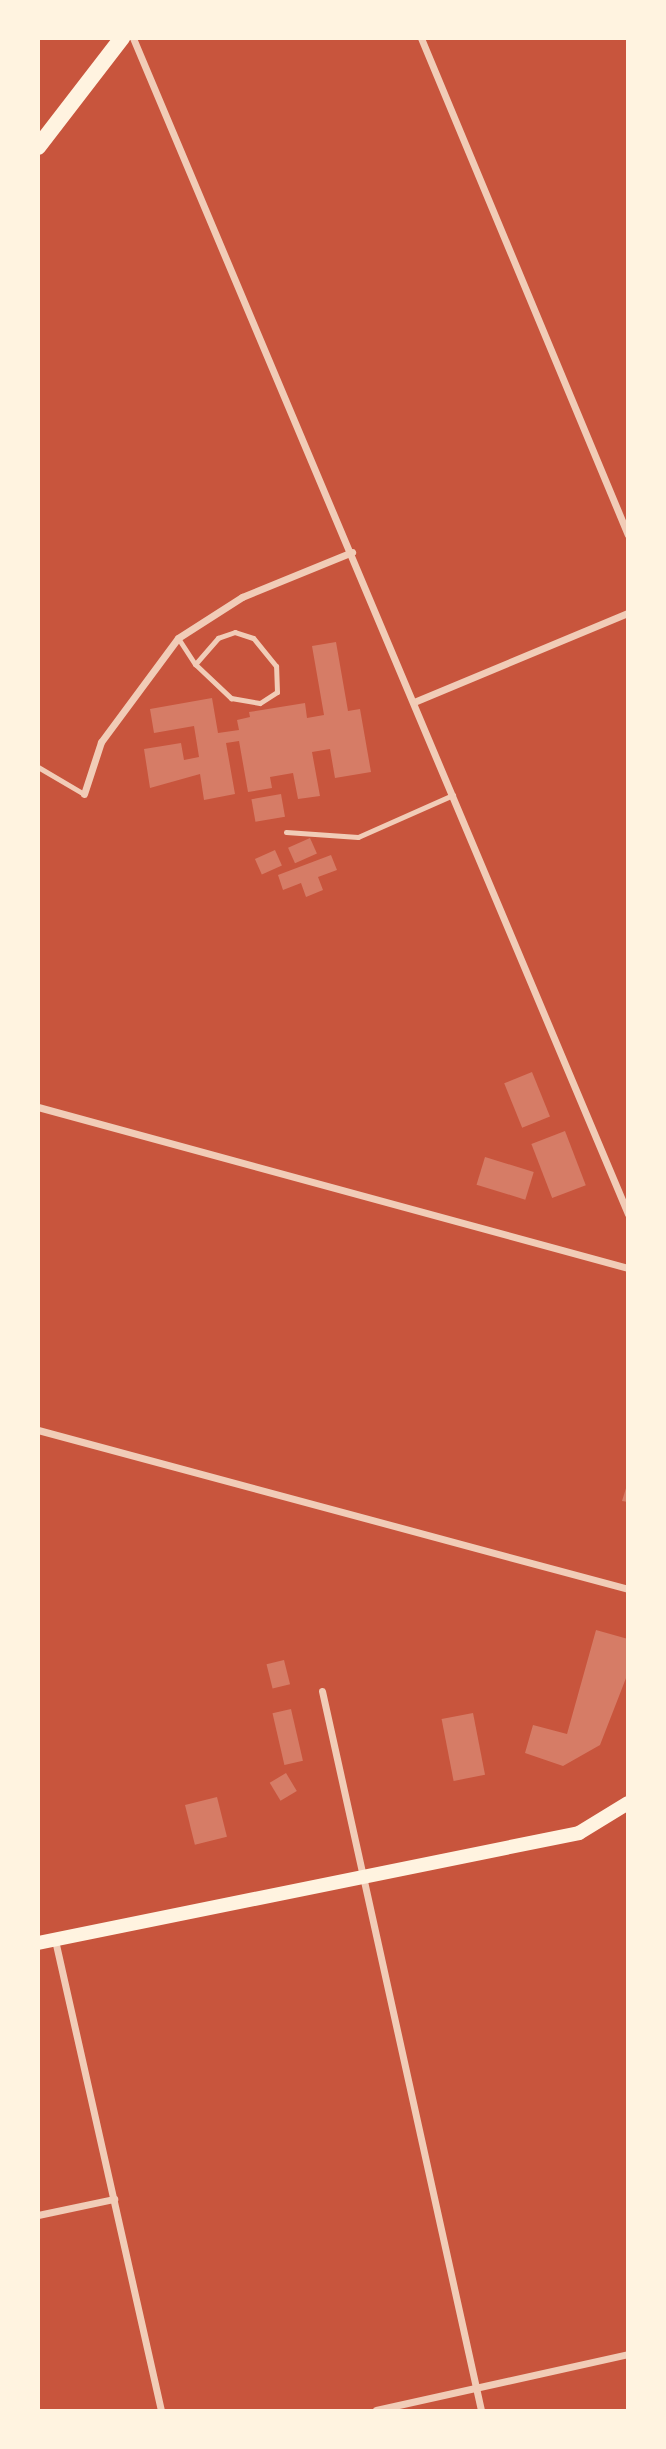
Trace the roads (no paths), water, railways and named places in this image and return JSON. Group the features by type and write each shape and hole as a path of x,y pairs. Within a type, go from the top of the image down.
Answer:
{"main road":[{"path":"38,147 122,38"},
{"path":"38,1943 579,1833 627,1805"}],"street":[{"path":"134,38 628,1214"},
{"path":"421,38 628,535"},
{"path":"84,794 101,742 178,638 242,597 352,552"},
{"path":"414,702 628,613"},
{"path":"38,1107 628,1268"},
{"path":"38,1430 628,1589"},
{"path":"322,1690 481,2410"},
{"path":"55,1940 161,2410"},
{"path":"38,2215 114,2199"},
{"path":"376,2410 628,2354"}],"lane":[{"path":"178,638 195,664 231,698 260,702 277,692 276,666 253,638 235,632 218,638 195,664"},
{"path":"38,767 84,794"},
{"path":"286,832 358,837 453,795"}]}
